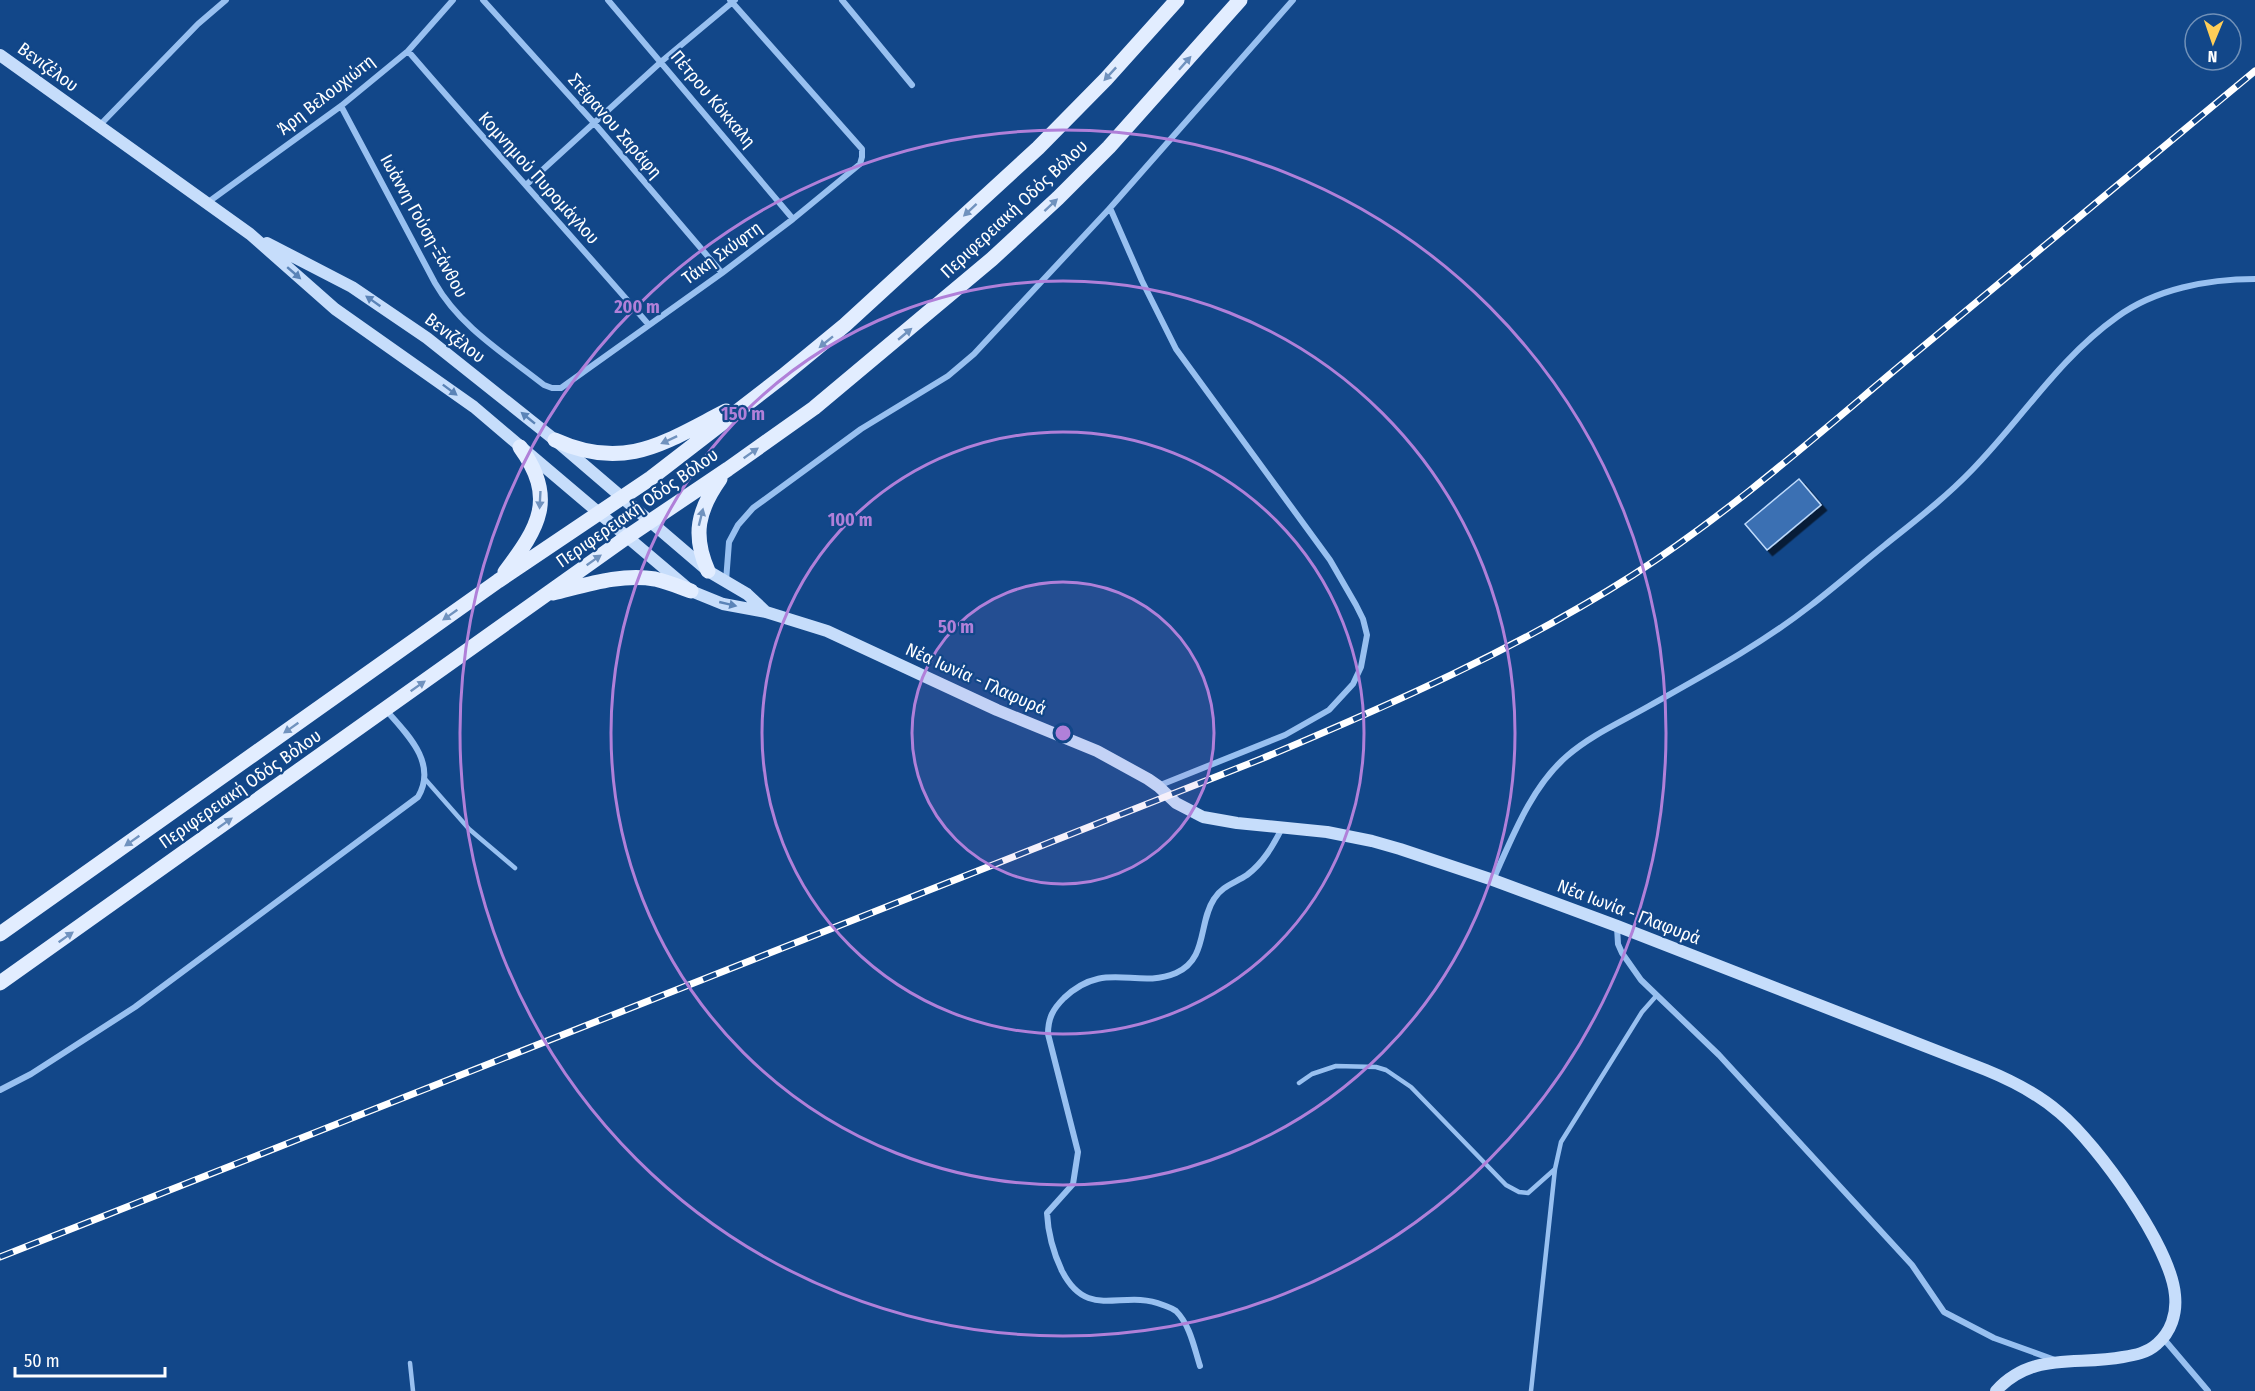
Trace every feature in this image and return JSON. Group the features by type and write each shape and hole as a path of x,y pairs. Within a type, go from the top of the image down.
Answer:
{"main road":[{"name":"Περιφερειακή Οδός Βόλου","path":"0,934 498,581 621,496 651,478 759,395 845,325 1038,148 1106,79 1177,0"},
{"name":"Περιφερειακή Οδός Βόλου","path":"0,984 627,537 728,469 824,400 992,260 1058,198 1108,147 1240,0"},
{"name":"Βενιζέλου","path":"0,55 250,234 335,309 474,407 598,513"},
{"name":"Βενιζέλου","path":"250,234 352,287 427,338 621,496"},
{"path":"555,440 595,453 628,453 673,438 759,395"},
{"path":"498,581 533,530 540,504 538,478 534,466 520,447"},
{"path":"708,571 699,547 699,521 708,497 728,469"},
{"name":"Νέα Ιωνία - Γλαφυρά","path":"621,496 708,571 747,594 766,612"},
{"name":"Νέα Ιωνία - Γλαφυρά","path":"598,513 691,591 723,604 766,612 827,631 997,710 1096,751 1158,786 1176,803 1203,817 1237,823 1327,832 1372,841 1493,880 1995,1073 2029,1090 2076,1127 2101,1157 2136,1208 2159,1250 2169,1272 2176,1304 2172,1322 2163,1338"},
{"path":"545,596 592,584 629,578 658,580 691,591"},
{"path":"1996,1391 2005,1381 2024,1369 2046,1363 2118,1358 2140,1354 2156,1346 2163,1338"}],"street":[{"path":"99,126 198,24 226,0"},
{"name":"Άρη Βελουχιώτη","path":"207,203 341,106 408,51 453,0"},
{"name":"Στέφανου Σαράφη","path":"483,0 595,124 722,273"},
{"name":"Πέτρου Κόκκαλη","path":"608,0 794,219"},
{"path":"842,0 912,85"},
{"path":"726,582 729,542 738,525 753,508 861,429 960,367 1110,208 1293,0"},
{"path":"526,185 662,61 733,1"},
{"name":"Τάκη Σκύφτη","path":"556,388 566,386 722,273 794,219 860,164 862,149 733,1"},
{"name":"Κομνημού Πυρομάγλου","path":"408,51 478,134 649,325"},
{"name":"Ιωάννη Γούση-Ξάνθου","path":"341,106 435,283 450,306 478,334 544,385 556,388"},
{"path":"1110,208 1142,281 1176,349 1330,560 1360,612 1367,636 1361,667 1353,684 1329,710 1285,735 1158,786"},
{"path":"1493,880 1527,808 1543,784 1566,757 1593,738 1753,647 1809,607 1933,507 1973,470 2074,351 2118,315 2153,298 2184,287 2255,279"},
{"path":"0,1090 31,1074 135,1007 418,797 425,779 422,758 403,729 385,709"},
{"path":"1200,1366 1188,1328 1172,1308 1151,1300 1133,1298 1116,1301 1085,1298 1069,1284 1053,1252 1047,1213 1073,1184 1078,1152 1048,1034 1048,1019 1060,1002 1086,981 1100,977 1164,977 1178,972 1193,962 1201,942 1208,910 1214,898 1224,887 1245,877 1262,861 1282,828"},
{"path":"1617,926 1618,944 1641,980 1719,1055 1912,1265 1944,1312 1994,1338 2061,1362"},
{"path":"2163,1338 2208,1391"}],"lane":[{"path":"425,779 469,829 515,868"},
{"path":"1531,1391 1555,1169 1562,1142 1642,1012 1657,995"},
{"path":"1299,1083 1312,1074 1336,1066 1376,1067 1386,1070 1411,1087 1506,1185 1528,1193 1555,1169"},
{"path":"410,1362 413,1391"}],"building":[{"path":"1799,479 1821,505 1767,550 1745,524"}],"railway":[{"path":"0,1257 1261,759 1404,697 1543,628 1633,575 1737,500 2255,71"}]}
